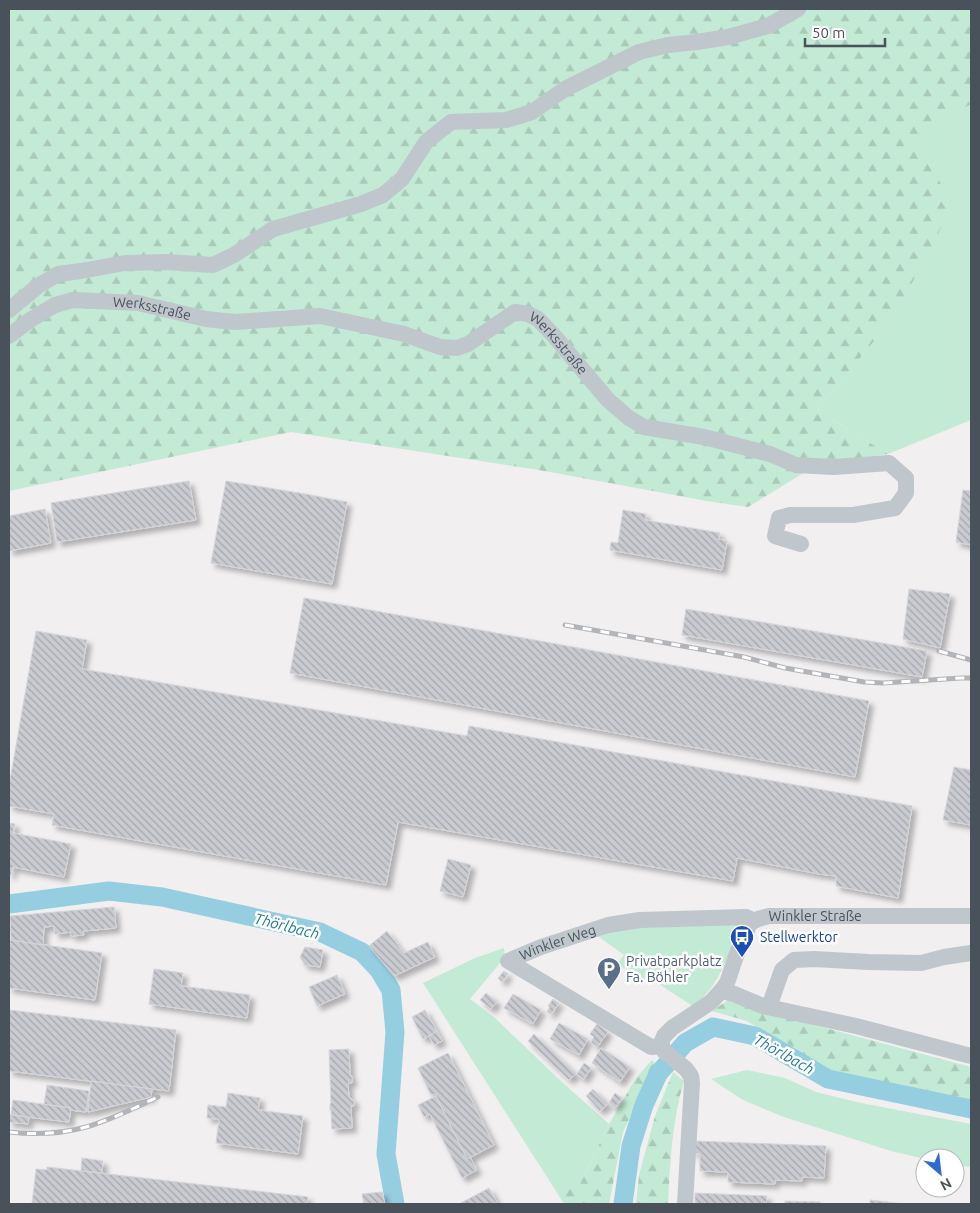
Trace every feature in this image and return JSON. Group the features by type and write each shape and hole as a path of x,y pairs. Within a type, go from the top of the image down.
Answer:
{"street":[{"path":"9,310 38,286 58,274 125,263 167,262 212,265 234,255 272,228 361,204 383,195 402,179 426,142 451,122 506,120 532,112 565,89 639,52 668,44 728,37 768,26 798,9"},
{"name":"Werksstraße","path":"9,336 30,320 56,305 73,300 138,303 206,319 235,322 320,316 404,334 440,347 457,348 474,340 515,312 528,314 538,319 555,337 608,400 629,418 644,427 704,437 770,454 796,465 834,467 889,463 906,478 906,493 895,508 853,516 790,515 779,518 775,536 801,544"},
{"name":"Winkler Straße","path":"663,1048 662,1041 664,1036 672,1028 710,1002 727,983 748,927 754,921 769,916 971,916"},
{"name":"Winkler Weg","path":"663,1048 651,1047 508,961 541,947 608,925 640,920 746,918 754,921"},
{"path":"769,1007 782,970 794,960 814,958 920,963 944,957 971,954"},
{"path":"721,991 734,994 763,1006 856,1026 971,1056"},
{"path":"663,1048 686,1069 691,1076 692,1082 685,1204"}],"green space":[{"path":"9,9 971,9 971,104 911,139 954,203 894,317 817,410 888,454 818,464 748,507 539,470 291,432 9,491"},
{"path":"971,104 971,420 888,454 817,410 894,317 910,138"},
{"path":"741,923 723,968 711,989 694,1007 659,984 641,978 617,964 624,955 595,934 628,928"},
{"path":"504,948 505,957 470,999 495,1018 609,1124 578,1188 554,1188 423,983 475,958"},
{"path":"731,998 758,1010 971,1067 971,1105 842,1077 790,1052 765,1032 747,1021 712,1011"},
{"path":"652,1060 655,1063 652,1071 623,1132 609,1204 564,1204 554,1188 578,1188 609,1124 636,1078"},
{"path":"747,1070 785,1078 816,1092 861,1103 971,1124 971,1167 965,1166 965,1148 915,1148 915,1157 891,1151 784,1117 743,1100 711,1079"},
{"path":"673,1072 684,1081 674,1127 668,1204 636,1204 639,1175 655,1116"}],"building":[{"path":"189,481 196,520 57,542 51,503"},
{"path":"226,481 347,502 332,584 211,563"},
{"path":"963,490 971,491 971,545 956,542"},
{"path":"45,509 51,543 9,551 9,516"},
{"path":"623,510 646,514 645,520 720,533 718,539 727,541 722,570 610,550 611,542 618,543"},
{"path":"909,589 950,594 940,648 903,639"},
{"path":"304,598 869,701 855,777 290,673"},
{"path":"686,609 927,651 922,677 682,635"},
{"path":"36,631 87,640 82,669 467,736 469,726 912,806 898,898 836,886 836,876 737,858 733,881 398,822 386,885 52,825 54,814 9,806 9,786"},
{"path":"954,767 971,770 971,825 943,820"},
{"path":"9,823 15,824 13,833 71,844 64,877 13,867 11,875 9,875"},
{"path":"448,859 471,865 463,897 440,891"},
{"path":"114,907 116,928 83,931 84,935 71,936 71,932 55,934 54,926 44,927 43,945 11,940 10,916"},
{"path":"387,931 404,953 428,942 435,957 394,976 369,946"},
{"path":"9,940 102,953 95,1000 9,988"},
{"path":"305,947 323,950 320,967 305,965 300,957"},
{"path":"154,969 183,973 181,986 250,995 247,1018 149,1004"},
{"path":"504,971 508,974 502,982 498,978"},
{"path":"337,975 345,994 317,1006 309,987"},
{"path":"486,993 497,1002 491,1009 480,1000"},
{"path":"513,994 541,1010 533,1024 504,1008"},
{"path":"553,999 559,1003 551,1014 547,1012 550,1007 548,1006"},
{"path":"9,1010 176,1030 169,1091 9,1071"},
{"path":"425,1010 437,1031 423,1039 412,1017"},
{"path":"559,1023 588,1039 579,1055 550,1039"},
{"path":"597,1024 608,1032 597,1047 591,1042 594,1037 590,1034"},
{"path":"437,1031 442,1041 434,1045 429,1036"},
{"path":"534,1034 576,1074 569,1080 528,1041"},
{"path":"601,1048 630,1067 620,1082 592,1063"},
{"path":"349,1049 352,1083 348,1083 349,1098 354,1100 354,1106 351,1106 352,1128 332,1129 329,1050"},
{"path":"448,1053 494,1145 467,1159 435,1094 431,1095 418,1068"},
{"path":"584,1063 591,1068 584,1079 577,1074"},
{"path":"91,1081 152,1089 151,1097 88,1112"},
{"path":"47,1085 89,1091 86,1112 44,1104"},
{"path":"593,1089 608,1104 600,1111 586,1096"},
{"path":"228,1093 260,1098 258,1110 303,1116 298,1154 216,1143 219,1119 207,1118 208,1105 226,1107"},
{"path":"615,1093 622,1098 615,1108 609,1103"},
{"path":"436,1096 467,1159 470,1157 477,1170 462,1178 430,1114 424,1117 418,1105"},
{"path":"13,1100 71,1108 69,1122 11,1115"},
{"path":"9,1114 29,1117 28,1124 9,1122"},
{"path":"694,1141 826,1146 824,1178 802,1177 802,1181 775,1180 775,1184 728,1182 728,1172 700,1171 700,1154 693,1153"},
{"path":"82,1158 103,1161 102,1173 81,1171"},
{"path":"47,1167 308,1197 307,1204 32,1204 36,1169 47,1170"},
{"path":"489,1188 498,1204 459,1204"},
{"path":"382,1192 385,1204 364,1204 362,1194"},
{"path":"695,1193 767,1196 766,1204 695,1204"},
{"path":"870,1200 904,1204 870,1204"},
{"path":"785,1201 820,1202 820,1204 785,1204"}],"waterway":[{"name":"Thörlbach","path":"9,904 109,891 162,897 320,932 362,952 379,970 391,990 395,1032 386,1154 395,1204"},
{"name":"Thörlbach","path":"623,1204 631,1146 644,1105 658,1074 685,1043 713,1027 755,1036 828,1079 971,1109"}],"railway":[{"path":"565,625 744,657 785,668 864,682 883,683 971,678"},
{"path":"939,651 971,660"},
{"path":"9,1132 48,1133 77,1129 113,1117 158,1097"}],"place":[{"name":"Stellwerktor","path":"742,958"},
{"name":"Privatparkplatz Fa. Böhler","path":"609,990"}]}
